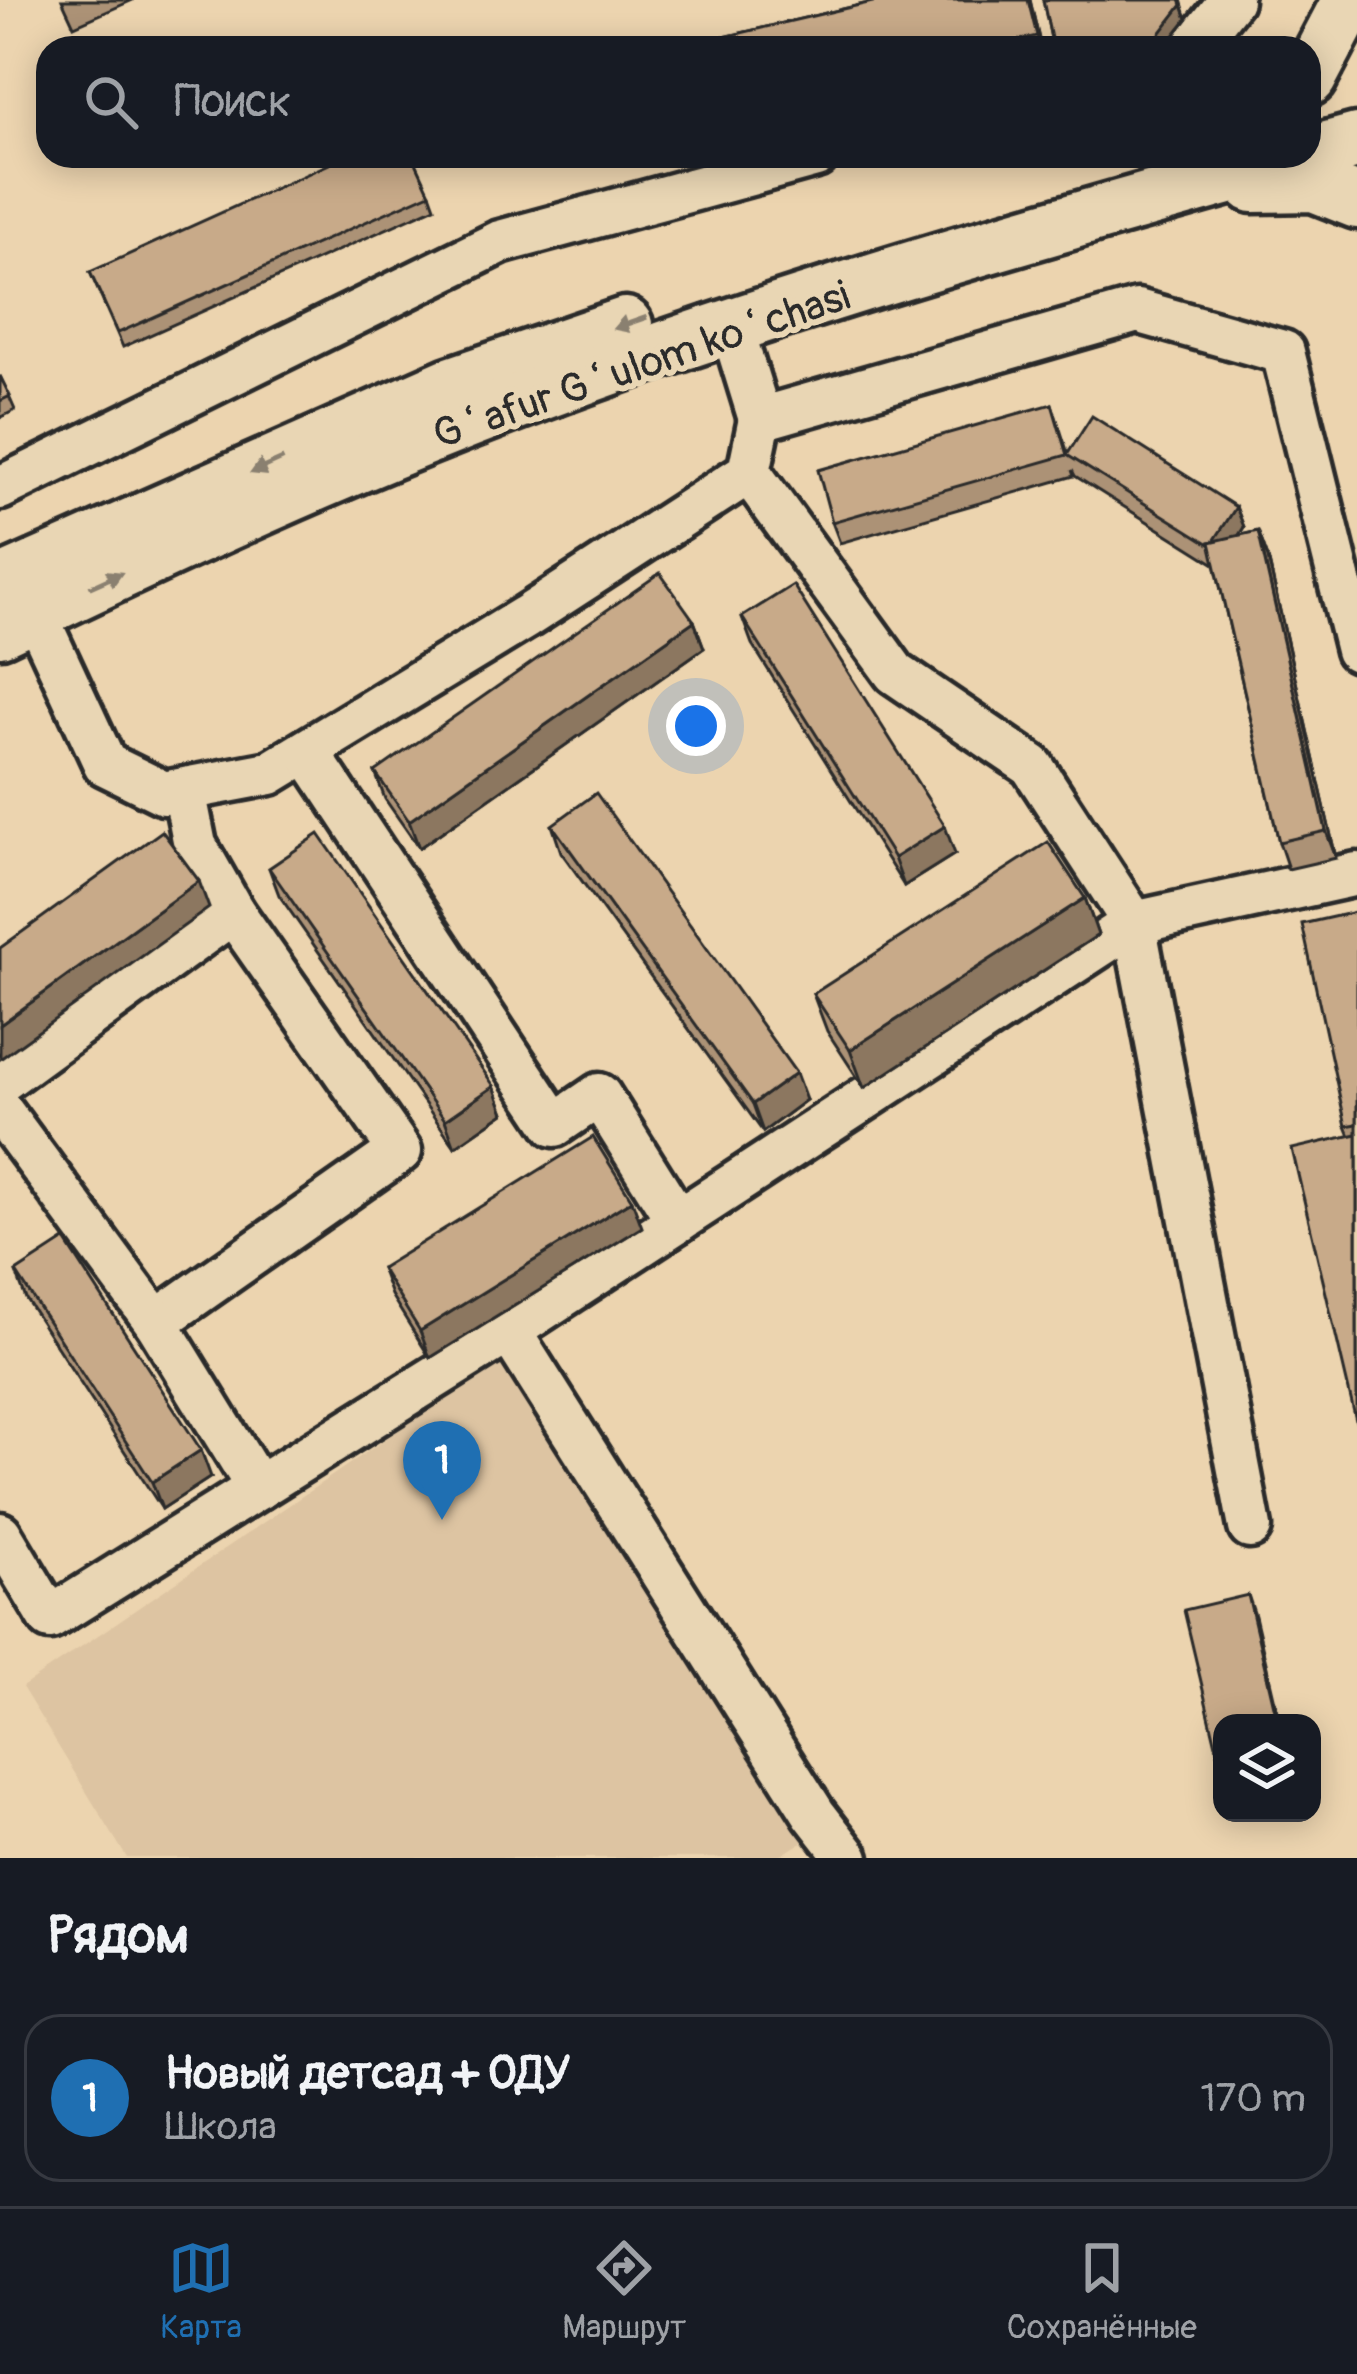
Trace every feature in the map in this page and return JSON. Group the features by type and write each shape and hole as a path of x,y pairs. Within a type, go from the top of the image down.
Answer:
{"main road":[{"path":"1321,55 1350,0"},
{"path":"1321,122 1357,113"},
{"name":"Gʻafur Gʻulom koʻchasi","path":"1321,151 1357,141"},
{"path":"1191,171 1314,184 1357,201"},
{"name":"Gʻafur Gʻulom koʻchasi","path":"13,601 421,439 1191,171"},
{"name":"Gʻafur Gʻulom koʻchasi","path":"13,601 450,385 726,291 1191,171"}],"lane":[{"path":"1202,36 1231,0"},
{"path":"0,488 500,242 772,168"},
{"path":"760,419 1137,311 1282,352 1357,650"},
{"path":"13,601 106,764 164,794 270,773 749,472 760,419 732,328"},
{"path":"749,472 895,673 1032,766 1134,923 1250,1527"},
{"path":"307,751 555,1125 599,1095 678,1222"},
{"path":"156,1322 400,1151 232,912 195,845 184,790"},
{"path":"0,1534 50,1618 509,1331 1134,923 1357,874"},
{"path":"0,1082 232,912"},
{"path":"0,1110 156,1322 258,1488"},
{"path":"509,1331 841,1856"}],"shaded area":[{"path":"512,1353 813,1835 777,1858 127,1858 22,1687"}],"building":[{"path":"881,0 1028,0 1037,36 728,36"},
{"path":"1043,0 1180,0 1182,5 1158,36 1050,36"},
{"path":"320,168 419,168 430,193 118,333 90,272"},
{"path":"0,376 10,396 0,401"},
{"path":"1052,404 1067,455 832,522 818,470"},
{"path":"1092,416 1236,507 1211,545 1067,455"},
{"path":"1258,531 1326,831 1279,842 1210,542"},
{"path":"660,573 694,621 409,821 375,772"},
{"path":"793,585 945,826 894,858 742,617"},
{"path":"596,793 796,1073 753,1104 552,825"},
{"path":"162,831 199,881 0,1025 0,948"},
{"path":"319,834 494,1086 445,1120 269,868"},
{"path":"1048,842 1085,898 850,1050 813,994"},
{"path":"1355,912 1357,1124 1346,1126 1302,924"},
{"path":"1357,1134 1357,1425 1292,1149"},
{"path":"593,1137 632,1200 420,1331 381,1268"},
{"path":"65,1240 201,1450 152,1482 16,1272"},
{"path":"1248,1595 1276,1714 1213,1714 1213,1732 1184,1610"}],"place":[{"name":"Новый детсад + ОДУ","path":"442,1520"}]}
